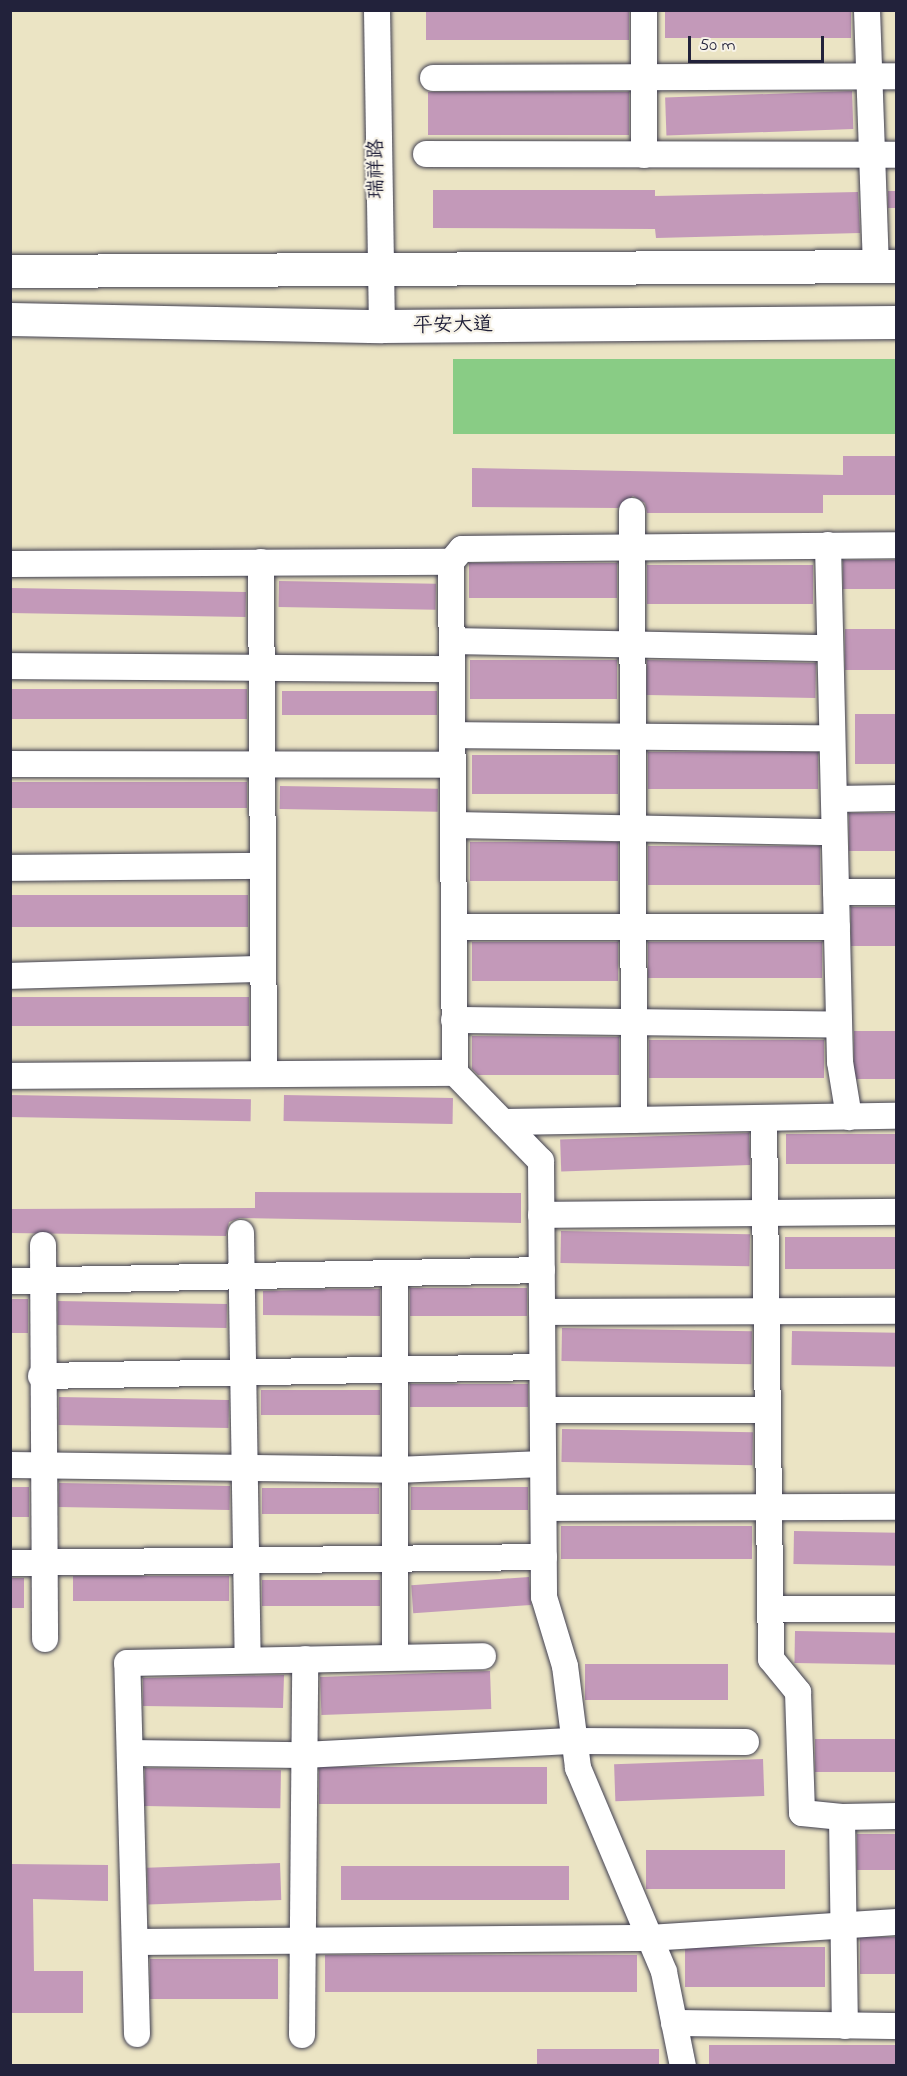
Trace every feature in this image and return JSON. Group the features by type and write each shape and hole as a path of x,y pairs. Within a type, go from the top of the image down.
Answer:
{"main road":[{"path":"10,271 886,266"},
{"name":"平安大道","path":"10,319 382,326 897,322"}],"street":[{"name":"瑞祥路","path":"377,10 377,269 382,326"},
{"path":"644,10 644,155"},
{"path":"867,10 868,156 886,266"},
{"path":"433,78 897,76"},
{"path":"426,154 897,155"},
{"path":"632,511 630,828 634,1120"},
{"path":"828,545 839,1025 849,1117"},
{"path":"682,2066 664,1972 578,1768 565,1666 544,1597 541,1161 455,1073 451,562 462,549 897,545"},
{"path":"261,562 258,765 264,1074"},
{"path":"10,564 451,562"},
{"path":"452,641 830,648"},
{"path":"10,666 452,669"},
{"path":"453,735 832,738"},
{"path":"10,764 453,765"},
{"path":"834,799 897,798"},
{"path":"454,825 834,831"},
{"path":"10,868 260,867"},
{"path":"836,892 897,892"},
{"path":"454,927 837,927"},
{"path":"10,976 262,969"},
{"path":"454,1020 839,1025"},
{"path":"10,1076 455,1073"},
{"path":"502,1122 897,1116"},
{"path":"764,1118 771,1659 798,1692 802,1813 842,1817 897,1816"},
{"path":"541,1215 897,1212"},
{"path":"241,1233 247,1467 248,1660"},
{"path":"43,1245 41,1280 45,1640"},
{"path":"10,1281 394,1276 542,1270"},
{"path":"394,1276 395,1656"},
{"path":"542,1312 766,1314 897,1311"},
{"path":"42,1376 542,1367"},
{"path":"543,1410 768,1410"},
{"path":"10,1465 395,1470 543,1464"},
{"path":"544,1508 897,1507"},
{"path":"10,1563 395,1561 544,1557"},
{"path":"771,1609 897,1609"},
{"path":"137,2034 127,1663 483,1656"},
{"path":"302,2035 305,1659"},
{"path":"130,1753 304,1755 575,1741 746,1742"},
{"path":"842,1817 845,2026"},
{"path":"136,1942 649,1938 844,1922 897,1922"},
{"path":"674,2023 897,2026"}],"green space":[{"path":"453,359 896,359 896,434 453,434"}],"building":[{"path":"426,10 629,10 629,40 426,40"},
{"path":"665,10 851,10 851,38 665,38"},
{"path":"852,91 853,129 666,136 665,98"},
{"path":"428,92 629,92 629,135 428,135"},
{"path":"433,190 655,190 655,196 858,192 860,233 656,238 655,229 433,228"},
{"path":"888,191 896,191 896,208 888,208"},
{"path":"843,456 897,456 897,495 823,495 823,513 647,513 645,503 633,496 618,508 472,507 472,468 843,475"},
{"path":"843,560 896,560 896,589 843,589"},
{"path":"469,563 617,563 617,598 469,598"},
{"path":"647,565 813,565 813,604 647,604"},
{"path":"279,581 436,584 436,610 279,607"},
{"path":"10,588 246,592 246,617 10,613"},
{"path":"845,629 896,629 896,670 845,670"},
{"path":"470,660 617,660 617,699 470,699"},
{"path":"647,660 816,663 815,698 646,695"},
{"path":"10,689 247,689 247,719 10,719"},
{"path":"282,691 437,691 437,715 282,715"},
{"path":"855,714 896,714 896,764 855,764"},
{"path":"648,752 818,752 818,789 648,789"},
{"path":"472,755 618,755 618,794 472,794"},
{"path":"10,782 247,782 247,808 10,808"},
{"path":"280,786 438,789 438,812 280,809"},
{"path":"849,813 896,813 896,851 849,851"},
{"path":"470,842 618,842 618,881 470,881"},
{"path":"648,846 820,846 820,885 648,885"},
{"path":"10,895 248,895 248,927 10,927"},
{"path":"851,907 896,907 896,946 851,946"},
{"path":"472,942 618,942 618,981 472,981"},
{"path":"648,942 822,942 822,978 648,978"},
{"path":"10,997 249,997 249,1026 10,1026"},
{"path":"854,1031 896,1031 896,1079 854,1079"},
{"path":"472,1036 619,1037 619,1075 478,1075 472,1069"},
{"path":"649,1040 824,1040 824,1078 649,1078"},
{"path":"10,1095 251,1099 251,1121 10,1117"},
{"path":"284,1095 453,1098 453,1124 284,1121"},
{"path":"749,1133 750,1165 561,1172 560,1140"},
{"path":"786,1134 896,1134 896,1164 786,1164"},
{"path":"255,1192 521,1193 521,1223 240,1218 229,1222 226,1236 10,1233 10,1209 255,1208"},
{"path":"561,1231 750,1234 749,1266 560,1263"},
{"path":"785,1237 896,1237 896,1269 785,1269"},
{"path":"410,1288 527,1288 527,1316 410,1316"},
{"path":"380,1289 380,1316 263,1315 263,1291"},
{"path":"10,1299 28,1299 28,1333 10,1333"},
{"path":"58,1301 227,1304 227,1328 58,1325"},
{"path":"562,1328 752,1331 751,1364 561,1361"},
{"path":"792,1331 896,1333 896,1367 791,1365"},
{"path":"410,1384 528,1384 528,1407 410,1407"},
{"path":"261,1390 380,1390 380,1415 261,1415"},
{"path":"59,1397 229,1400 228,1428 59,1425"},
{"path":"562,1429 753,1432 752,1465 561,1462"},
{"path":"59,1483 230,1486 230,1510 59,1507"},
{"path":"10,1487 29,1487 29,1517 10,1517"},
{"path":"411,1487 528,1487 528,1510 411,1510"},
{"path":"262,1488 379,1488 379,1514 262,1514"},
{"path":"561,1526 752,1526 752,1559 561,1559"},
{"path":"794,1531 896,1533 896,1566 793,1564"},
{"path":"73,1576 229,1576 229,1601 73,1601"},
{"path":"529,1577 531,1605 413,1613 411,1585"},
{"path":"10,1578 24,1578 24,1608 10,1608"},
{"path":"262,1580 380,1580 380,1606 262,1606"},
{"path":"795,1631 896,1633 896,1665 794,1663"},
{"path":"585,1664 728,1664 728,1700 585,1700"},
{"path":"490,1671 491,1709 321,1715 320,1677"},
{"path":"284,1675 283,1708 143,1706 143,1678"},
{"path":"815,1739 896,1739 896,1772 815,1772"},
{"path":"763,1759 764,1796 615,1801 614,1764"},
{"path":"319,1767 547,1767 547,1804 319,1804"},
{"path":"145,1768 281,1770 280,1808 144,1806"},
{"path":"857,1834 896,1834 896,1870 857,1870"},
{"path":"646,1850 785,1850 785,1889 646,1889"},
{"path":"280,1863 281,1900 148,1905 147,1868"},
{"path":"10,1864 108,1865 108,1901 33,1899 34,1971 83,1971 83,2013 10,2013"},
{"path":"341,1866 569,1866 569,1900 341,1900"},
{"path":"860,1937 896,1937 896,1974 860,1974"},
{"path":"685,1947 825,1947 825,1987 685,1987"},
{"path":"325,1955 637,1955 637,1992 325,1992"},
{"path":"150,1959 278,1959 278,1999 150,1999"},
{"path":"709,2045 896,2045 896,2066 709,2066"},
{"path":"537,2049 659,2049 659,2066 537,2066"}]}
